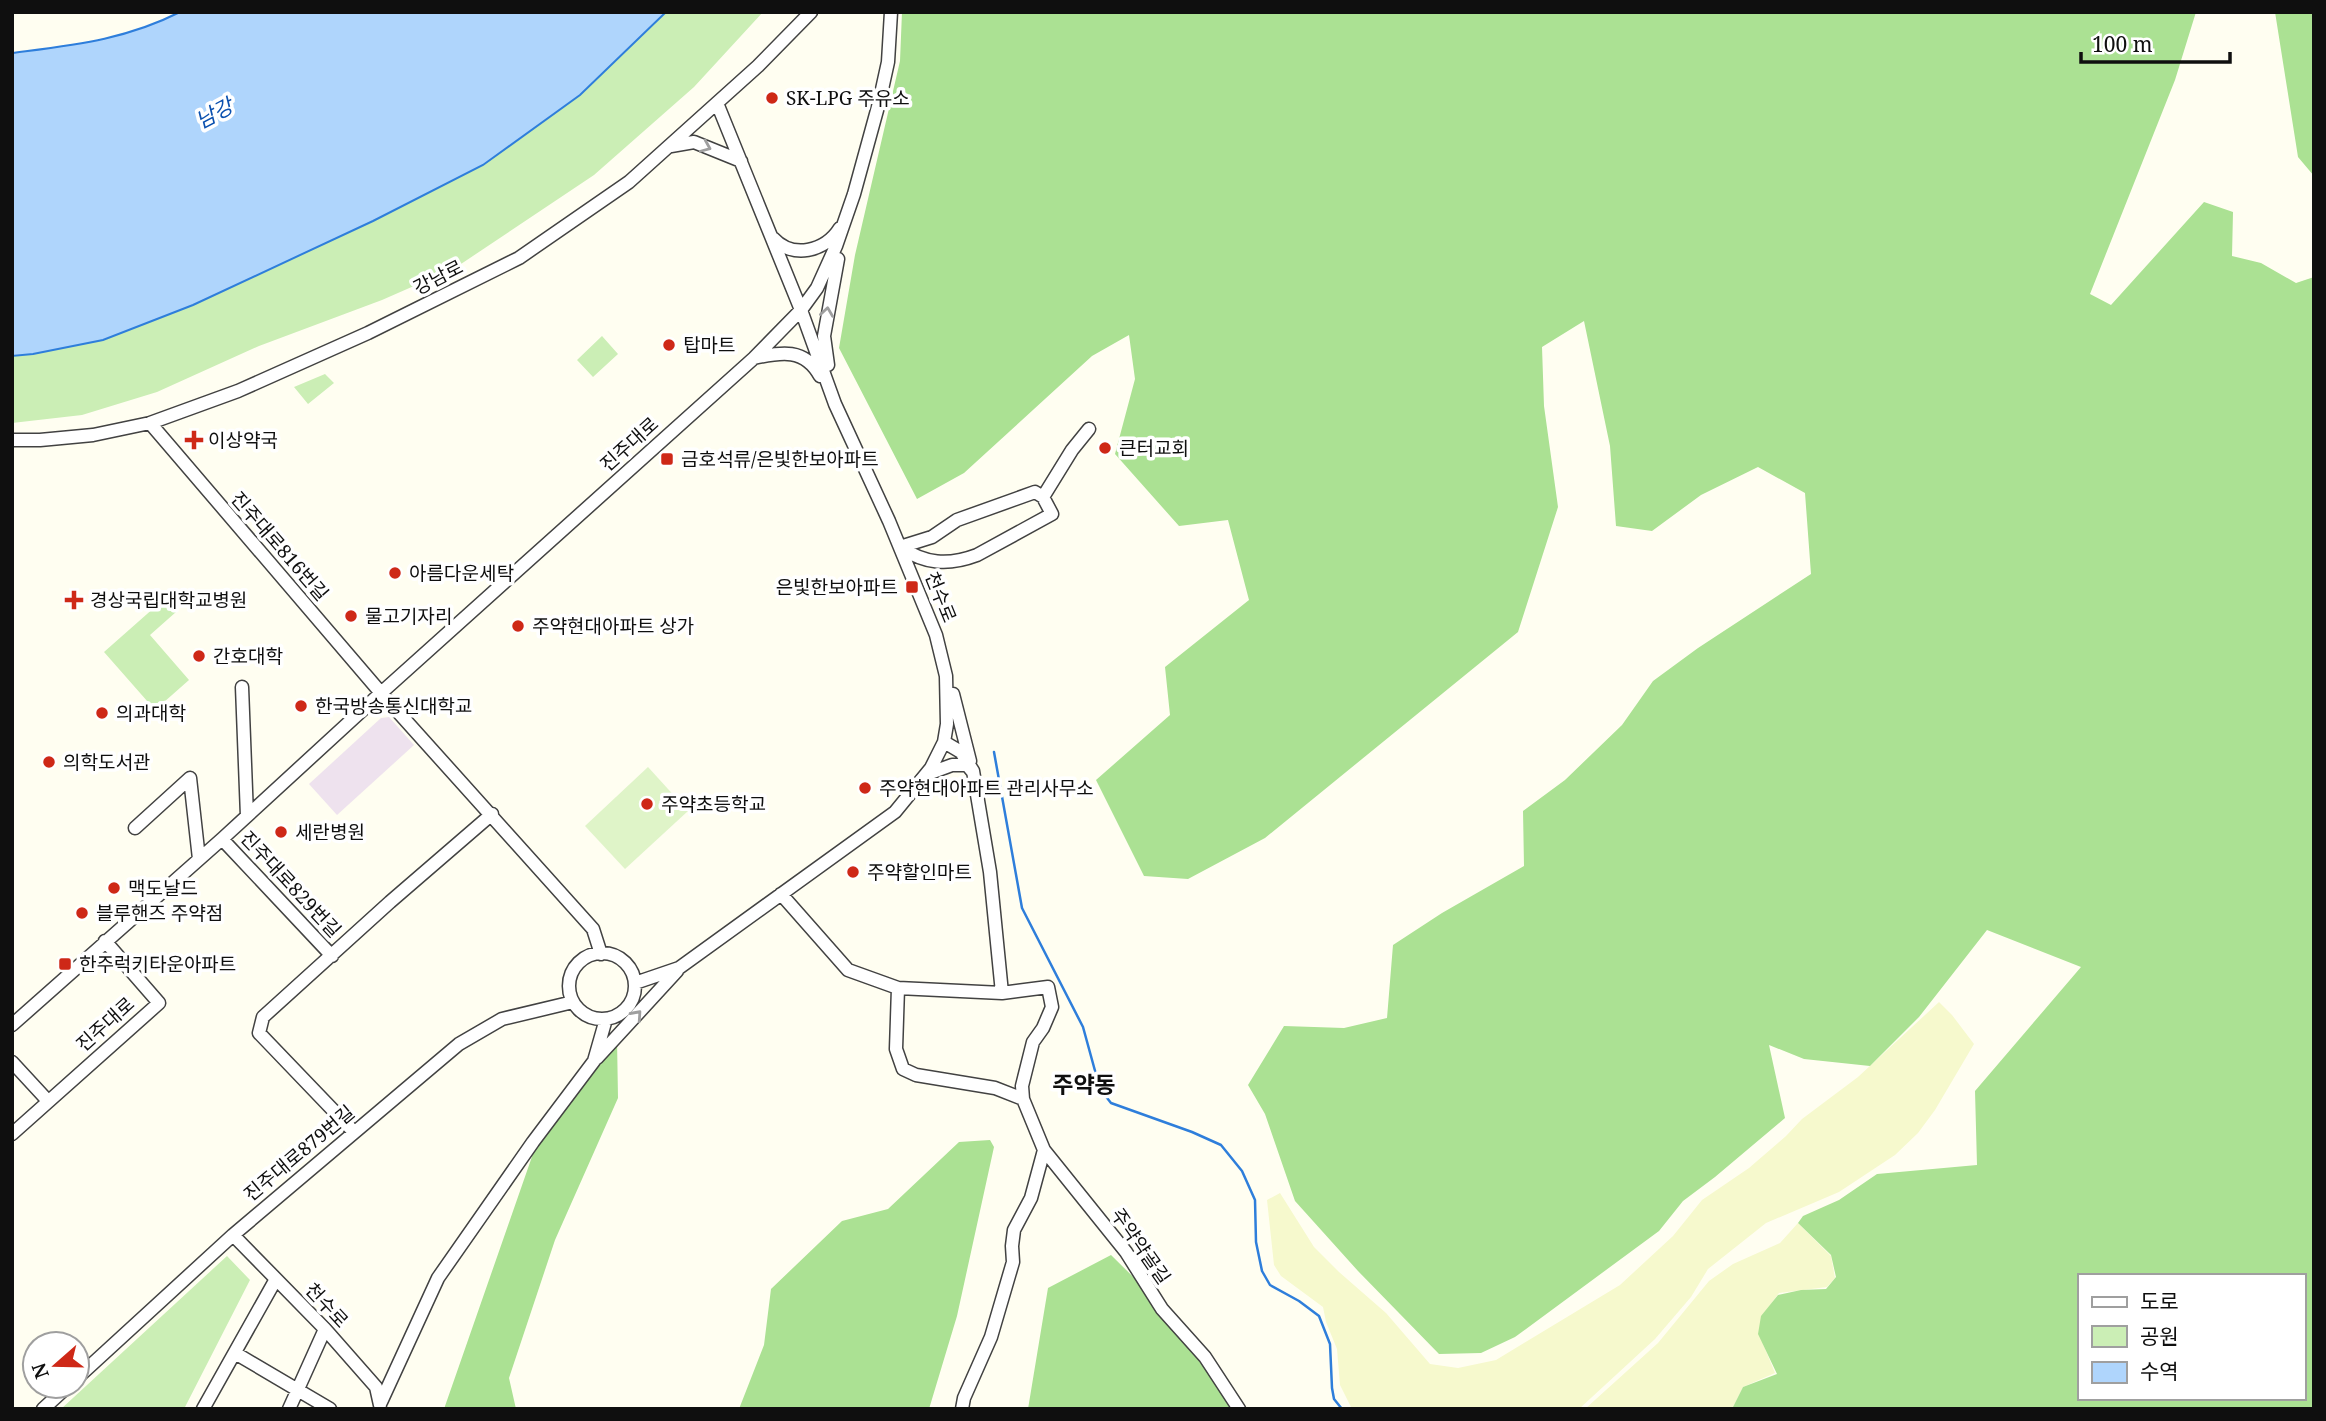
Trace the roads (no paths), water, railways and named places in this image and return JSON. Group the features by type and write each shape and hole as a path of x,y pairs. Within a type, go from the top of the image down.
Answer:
{"street":[{"name":"강남로","path":"12,440 93,435 150,424 239,391 368,333 519,258 629,183 811,12"},
{"name":"진주대로","path":"12,1025 754,358 801,310 827,269 847,218 888,62 891,13"},
{"name":"천수로","path":"635,983 679,968 895,812 928,774 944,742 947,724 948,690 936,635 900,547 835,404 801,310 717,103"},
{"path":"671,146 694,142 741,160"},
{"path":"770,235 781,247 788,250 812,249 836,234 847,218"},
{"path":"835,404 824,336 831,286 847,218"},
{"path":"754,358 790,353 803,358 814,365 835,404"},
{"name":"진주대로816번길","path":"150,424 381,693 593,929 601,954"},
{"path":"1043,497 1072,450 1089,429"},
{"path":"1035,492 1043,497 1052,514 964,560 947,562 916,558 900,547 932,537 957,520 1035,492"},
{"path":"936,635 973,771 990,872 1002,993"},
{"path":"242,687 247,816"},
{"path":"944,742 961,752 973,771"},
{"path":"928,774 952,765 967,765 973,771"},
{"path":"135,828 190,778 199,859"},
{"name":"진주대로829번길","path":"354,1132 259,1033 263,1017 492,814"},
{"name":"진주대로829번길","path":"222,838 332,956"},
{"name":"주약약골길","path":"781,894 848,970 898,988 1002,993 1048,987 1052,1007 1043,1028 1033,1042 1022,1086 1023,1099 1044,1150 1126,1252 1162,1309 1205,1357 1238,1409"},
{"name":"진주대로","path":"12,1134 159,1003 105,941"},
{"path":"601,954 619,958 632,973 635,983 634,994 624,1011 606,1019 595,1019 586,1015 573,1002 569,983 576,966 592,955 601,954"},
{"path":"379,1406 438,1278 533,1142 594,1061 679,968"},
{"path":"898,988 896,1049 903,1069 916,1075 957,1084 995,1088 1023,1099"},
{"name":"진주대로879번길","path":"91,1365 233,1235 439,1060 483,1029 517,1014 573,1002"},
{"path":"594,1061 606,1019"},
{"path":"12,1062 48,1101"},
{"path":"962,1409 964,1398 991,1338 1013,1262 1014,1230 1031,1198 1044,1150"},
{"name":"천수로","path":"233,1235 325,1329 376,1387 379,1406"},
{"path":"203,1409 276,1279"},
{"path":"289,1409 325,1329"},
{"path":"235,1353 330,1409"}],"water":[{"name":"남강","path":"180,12 666,12 580,95 483,165 373,221 193,305 103,340 12,356 12,53 119,35"}],"waterway":[{"path":"994,752 1022,908 1083,1027 1100,1089 1111,1103 1221,1145 1242,1171 1255,1200 1256,1242 1262,1271 1270,1285 1319,1316 1330,1344 1334,1399 1342,1409"}],"place":[{"name":"SK-LPG 주유소","path":"772,98"},
{"name":"탑마트","path":"669,345"},
{"name":"이상약국","path":"194,440"},
{"name":"큰터교회","path":"1105,448"},
{"name":"금호석류/은빛한보아파트","path":"667,459"},
{"name":"아름다운세탁","path":"395,573"},
{"name":"은빛한보아파트","path":"912,587"},
{"name":"경상국립대학교병원","path":"74,600"},
{"name":"물고기자리","path":"351,616"},
{"name":"주약현대아파트 상가","path":"518,626"},
{"name":"간호대학","path":"199,656"},
{"name":"한국방송통신대학교","path":"301,706"},
{"name":"의과대학","path":"102,713"},
{"name":"의학도서관","path":"49,762"},
{"name":"주약현대아파트 관리사무소","path":"865,788"},
{"name":"주약초등학교","path":"647,804"},
{"name":"세란병원","path":"281,832"},
{"name":"주약할인마트","path":"853,872"},
{"name":"맥도날드","path":"114,888"},
{"name":"블루핸즈 주약점","path":"82,913"},
{"name":"한주럭키타운아파트","path":"65,964"}],"district":[{"name":"주약동","path":"1084,1084"}]}
